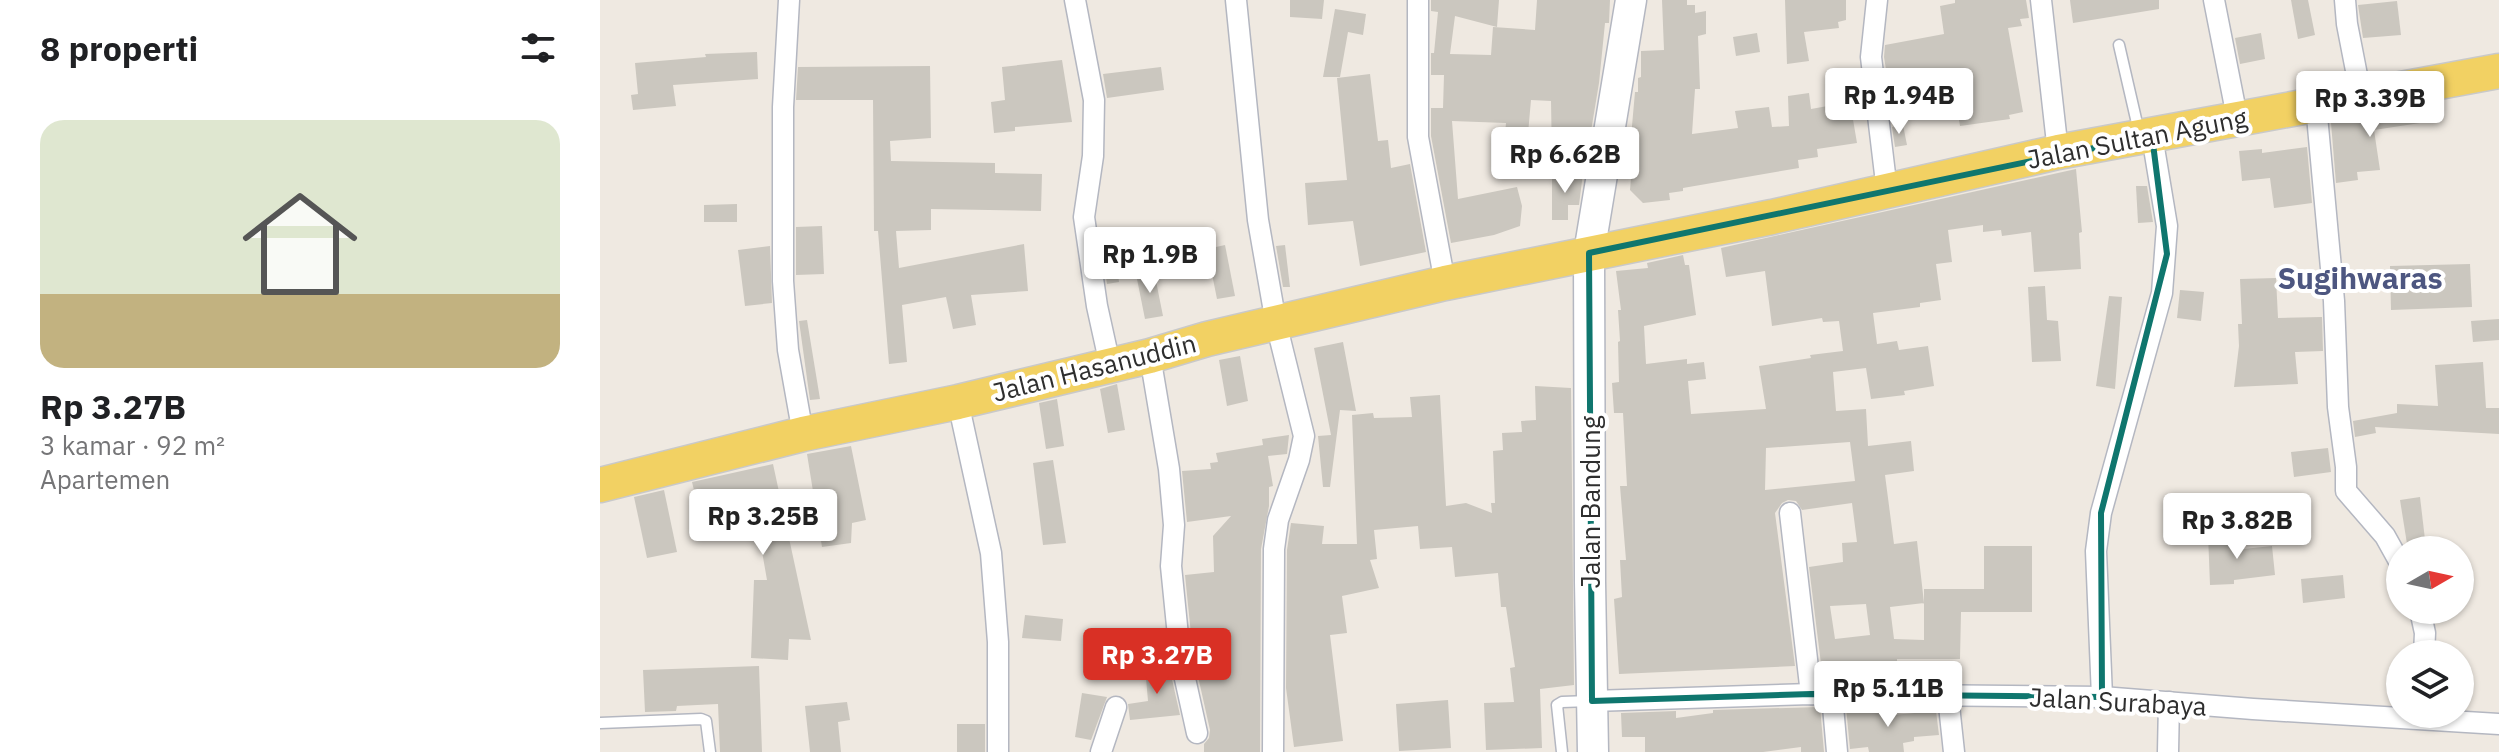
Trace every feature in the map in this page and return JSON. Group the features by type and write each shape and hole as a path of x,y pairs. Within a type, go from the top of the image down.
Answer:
{"main road":[{"name":"Jalan Bandung","path":"1592,752 1589,253 1631,0"},
{"name":"Jalan Sultan Agung","path":"1589,253 1772,217 2058,152 2499,71"},
{"name":"Jalan Hasanuddin","path":"600,485 803,434 958,402 1445,283 1589,253"}],"street":[{"path":"789,0 783,107 783,281 788,350 803,434"},
{"path":"1075,0 1094,100 1093,156 1084,217 1097,306 1110,365"},
{"path":"1236,0 1258,220 1276,323 1304,436 1278,520 1274,549 1273,752"},
{"path":"1418,0 1418,137 1445,283"},
{"path":"1877,0 1871,57 1887,191"},
{"path":"2041,0 2058,152"},
{"path":"2214,0 2237,117"},
{"path":"2345,0 2361,96"},
{"path":"2316,105 2334,301 2338,407 2346,491 2386,538"},
{"path":"2102,697 2096,551 2101,513 2162,293 2167,254 2167,226 2146,136"},
{"path":"1150,356 1169,469 1174,525 1171,566 1180,656 1197,733"},
{"path":"958,402 991,553 998,642 998,752"},
{"path":"1790,513 1811,694"},
{"name":"Jalan Surabaya","path":"1592,701 1811,694 2102,697 2386,714"},
{"path":"1832,695 1837,752"},
{"path":"1948,696 1954,752"},
{"path":"2168,752 2169,702"},
{"path":"1101,752 1116,707"},
{"name":"Jalan Surabaya","path":"2474,722 2499,724"}],"lane":[{"path":"2119,45 2146,136"},
{"path":"1562,752 1557,705 1562,702 1592,701"},
{"path":"600,723 701,719 706,721 708,727 710,752"}],"highlighted area":[{"path":"2152,136 2167,254 2101,513 2102,697 1811,694 1592,701 1589,253"}],"building":[{"path":"1290,0 1324,0 1322,19 1290,17"},
{"path":"1431,0 1499,0 1497,27 1455,16 1450,54 1491,55 1493,27 1535,30 1537,0 1610,0 1609,23 1605,23 1586,161 1552,158 1551,101 1531,100 1526,156 1503,154 1506,123 1452,121 1458,199 1517,187 1522,206 1520,226 1494,235 1451,243 1431,136 1431,108 1443,108 1444,75 1431,75 1431,53 1434,53 1438,12 1431,11"},
{"path":"1662,0 1687,0 1687,5 1695,5 1695,13 1706,11 1706,34 1698,36 1700,89 1695,89 1692,134 1738,128 1735,111 1769,107 1772,127 1789,126 1788,96 1809,93 1811,109 1850,102 1857,143 1817,149 1818,157 1798,160 1799,168 1683,188 1683,191 1669,193 1670,200 1643,203 1630,190 1635,92 1638,92 1638,78 1641,77 1641,51 1664,50"},
{"path":"1785,0 1846,0 1846,20 1838,22 1839,28 1804,32 1809,61 1787,64"},
{"path":"1955,0 2026,0 2029,18 2020,19 2022,26 2008,28 2023,112 2009,115 2010,119 1960,126 1956,102 1893,113 1885,45 1944,34 1940,6 1955,3"},
{"path":"2070,0 2159,0 2159,9 2073,23"},
{"path":"2291,0 2308,0 2315,35 2298,39"},
{"path":"2397,1 2401,35 2363,38 2358,5"},
{"path":"1335,9 1366,14 1363,35 1348,32 1340,77 1323,77"},
{"path":"1757,33 1760,52 1736,56 1733,37"},
{"path":"2261,33 2265,59 2240,64 2235,38"},
{"path":"757,52 758,79 673,85 676,106 633,110 631,95 638,94 635,63 706,57 705,54"},
{"path":"1062,60 1072,122 1015,127 1015,131 994,133 991,102 1005,100 1002,67"},
{"path":"930,66 931,138 890,141 891,161 995,163 995,173 1042,174 1041,211 931,209 931,230 896,231 899,268 1024,244 1028,291 971,295 976,325 953,329 946,297 902,305 907,362 889,364 878,231 874,231 873,100 796,100 798,67"},
{"path":"1161,67 1164,90 1107,98 1103,74"},
{"path":"1370,74 1378,141 1388,140 1391,168 1410,164 1426,252 1360,266 1353,221 1308,225 1305,183 1347,180 1337,78"},
{"path":"2438,103 2440,120 2374,130 2380,170 2357,172 2358,180 2336,183 2331,123"},
{"path":"1903,125 1907,145 1895,147 1892,127"},
{"path":"2307,147 2312,203 2274,208 2270,178 2242,181 2239,151 2262,149 2262,153"},
{"path":"2076,169 2082,232 2079,233 2081,269 2034,272 2031,232 2002,236 2001,230 1983,232 1983,225 1948,230 1952,262 1936,264 1941,300 1920,303 1920,307 1873,313 1877,344 1897,341 1899,350 1928,346 1934,386 1904,391 1905,395 1871,399 1866,368 1833,372 1836,411 1866,409 1868,446 1911,441 1914,471 1885,475 1894,544 1917,541 1924,603 1924,589 1984,589 1984,546 2032,546 2032,612 1961,612 1960,659 1897,659 1897,662 1824,668 1809,567 1843,562 1842,543 1857,542 1852,503 1802,510 1796,501 1788,500 1775,513 1795,666 1619,674 1614,599 1622,597 1620,560 1626,560 1620,486 1627,486 1623,413 1614,413 1612,383 1619,382 1618,310 1621,310 1616,271 1648,268 1647,263 1683,255 1685,265 1689,265 1696,315 1644,326 1646,364 1687,359 1687,364 1704,362 1706,379 1688,381 1691,414 1766,409 1759,366 1843,351 1839,321 1823,322 1822,318 1772,326 1765,271 1726,277 1721,248","holes":["1850,442 1855,481 1765,490 1766,448","1924,603 1924,640 1894,639 1890,607","1866,604 1870,635 1835,639 1830,606"]},
{"path":"1583,173 1579,205 1568,205 1568,220 1552,220 1552,179"},
{"path":"2136,186 2147,186 2153,222 2138,223"},
{"path":"737,204 737,222 704,222 704,205"},
{"path":"822,226 824,274 796,275 796,227"},
{"path":"1113,232 1119,282 1107,284 1100,234"},
{"path":"1225,245 1235,296 1217,299 1207,249"},
{"path":"1285,245 1290,287 1283,287 1276,246"},
{"path":"770,246 772,303 745,306 738,250"},
{"path":"2470,264 2472,307 2391,310 2390,266"},
{"path":"1154,271 1163,316 1145,319 1136,274"},
{"path":"2276,278 2278,318 2322,317 2323,351 2295,352 2298,384 2234,387 2238,324 2242,324 2240,279"},
{"path":"2045,286 2047,320 2058,321 2061,361 2032,362 2028,287"},
{"path":"2180,290 2204,292 2201,321 2177,318"},
{"path":"2109,296 2122,297 2115,389 2096,386"},
{"path":"2499,319 2499,340 2473,342 2471,321"},
{"path":"807,320 820,399 810,400 799,321"},
{"path":"1343,342 1356,411 1340,410 1330,487 1323,487 1318,436 1331,435 1314,348"},
{"path":"1240,356 1248,401 1227,406 1219,360"},
{"path":"2483,362 2486,408 2499,408 2499,434 2375,427 2376,433 2355,437 2353,421 2397,413 2397,404 2438,406 2435,365"},
{"path":"1117,384 1125,430 1108,433 1100,389"},
{"path":"1535,386 1571,388 1574,685 1540,689 1542,748 1486,750 1484,703 1514,702 1510,668 1515,667 1506,607 1501,607 1498,573 1455,577 1452,547 1420,549 1418,526 1374,530 1377,559 1370,560 1379,588 1342,596 1347,633 1330,635 1343,741 1294,747 1286,688 1287,550 1291,523 1324,526 1322,544 1357,544 1352,415 1373,413 1374,418 1412,417 1410,397 1440,395 1446,506 1466,503 1492,513 1491,503 1495,503 1493,451 1503,450 1502,433 1522,432 1521,421 1536,420"},
{"path":"1057,399 1064,446 1046,449 1039,403"},
{"path":"1289,435 1287,454 1268,456 1273,486 1269,487 1269,506 1261,549 1260,752 1204,752 1210,730 1193,654 1185,575 1214,572 1213,536 1231,516 1187,522 1182,471 1211,469 1210,463 1218,462 1216,453 1263,445 1262,439"},
{"path":"851,446 866,520 852,523 851,543 822,547 807,454"},
{"path":"2328,448 2331,472 2294,477 2291,452"},
{"path":"1053,460 1066,543 1043,545 1033,463"},
{"path":"773,464 811,640 789,639 788,660 751,658 754,580 767,580 754,506 701,519 692,482"},
{"path":"664,490 677,552 647,558 634,497"},
{"path":"2420,497 2425,536 2406,536 2400,500"},
{"path":"2233,533 2234,550 2272,546 2275,575 2234,580 2234,584 2210,585 2208,534"},
{"path":"2343,575 2345,598 2303,603 2301,579"},
{"path":"1025,615 1063,619 1061,641 1022,638"},
{"path":"759,666 762,752 720,752 718,704 677,706 676,711 645,712 643,670"},
{"path":"1169,666 1180,715 1130,720 1128,704 1148,701 1145,667"},
{"path":"1082,693 1107,697 1091,740 1075,737"},
{"path":"1448,700 1451,748 1399,751 1396,704"},
{"path":"847,702 850,720 838,722 841,752 810,752 805,706"},
{"path":"1820,707 1824,752 1801,752 1801,747 1763,752 1645,752 1645,737 1622,737 1621,713 1676,711 1676,718 1713,713 1713,710"},
{"path":"1846,707 1863,708 1864,711 1882,709 1882,716 1936,711 1939,735 1914,737 1914,741 1903,743 1904,752 1869,752 1868,747 1850,749"},
{"path":"957,724 985,724 985,752 957,752"}],"district":[{"name":"Sugihwaras","path":"2360,277"}]}
